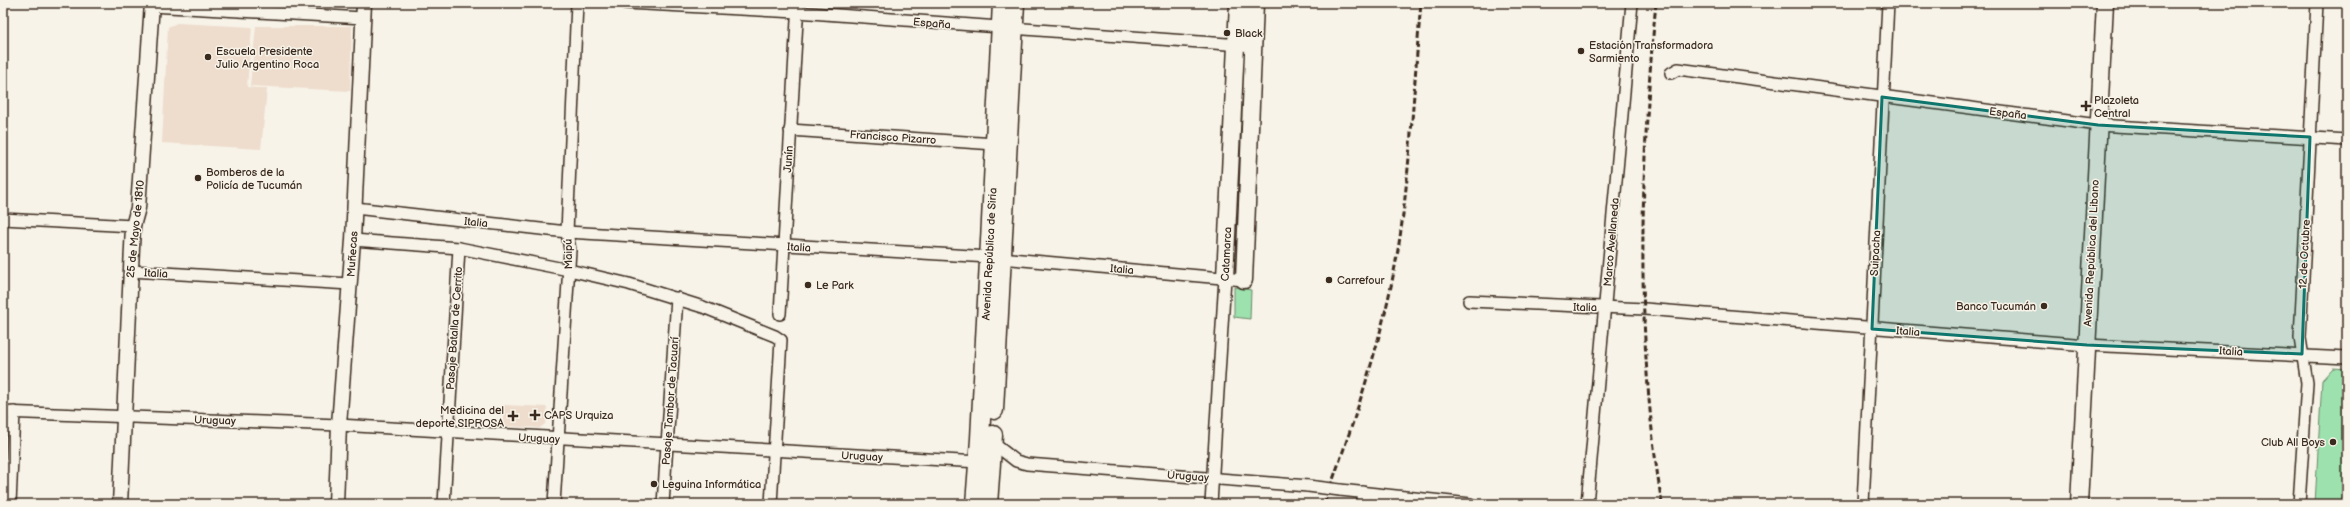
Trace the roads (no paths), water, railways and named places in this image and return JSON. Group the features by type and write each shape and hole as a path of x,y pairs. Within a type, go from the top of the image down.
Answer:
{"main road":[{"name":"Avenida República de Siria","path":"975,504 984,451 995,258 1007,29 1002,3"},
{"name":"Avenida República de Siria","path":"995,258 995,144 1007,29 1015,3"},
{"name":"Catamarca","path":"1238,3 1247,46 1244,280"},
{"name":"Catamarca","path":"1225,278 1247,46 1255,3"},
{"name":"Avenida República del Libano","path":"2079,504 2105,3"},
{"name":"Avenida República de Siria","path":"984,451 988,504"}],"street":[{"name":"Muñecas","path":"336,504 355,208 364,3"},
{"name":"Maipú","path":"554,504 570,250 567,232 577,3"},
{"name":"España","path":"626,3 797,8 1007,29 1247,46"},
{"path":"1246,3 1244,37 1247,46"},
{"name":"Marco Avellaneda","path":"1587,504 1606,307 1632,3"},
{"name":"Suipacha","path":"1863,504 1882,97 1888,3"},
{"name":"12 de Octubre","path":"2299,504 2307,383 2300,338 2317,3"},
{"path":"152,5 363,18"},
{"name":"25 de Mayo de 1810","path":"120,504 131,272 134,226 138,208 152,5"},
{"name":"Junín","path":"780,314 797,8"},
{"name":"España","path":"1671,73 1678,69 2098,125 2347,140"},
{"name":"Francisco Pizarro","path":"790,130 995,144"},
{"name":"Italia","path":"355,208 567,232 995,258 1244,280"},
{"path":"3,219 134,226"},
{"path":"353,240 459,248 569,270 677,298 703,307 781,340 771,504"},
{"name":"Pasaje Batalla de Cerrito","path":"444,504 459,248"},
{"name":"Italia","path":"131,272 350,284"},
{"name":"Catamarca","path":"1212,504 1225,278"},
{"name":"Pasaje Tambor de Tacuarí","path":"663,504 677,298"},
{"name":"Italia","path":"1469,301 1606,307 2087,345 2302,354 2347,358"},
{"path":"8,412 10,504"},
{"name":"Uruguay","path":"8,412 340,425 447,433 775,452 984,451 1027,464 1213,478 1363,492"},
{"path":"1364,504 1363,492 1470,504"}],"railway":[{"path":"1324,504 1369,372 1387,305 1394,271 1407,179 1421,3"},
{"path":"1656,3 1646,128 1643,254 1647,379 1653,442 1662,504"}],"place":[{"name":"Black","path":"1227,33"},
{"name":"Estación Transformadora Sarmiento","path":"1581,51"},
{"name":"Escuela Presidente Julio Argentino Roca","path":"208,57"},
{"name":"Plazoleta Central","path":"2086,106"},
{"name":"Bomberos de la Policía de Tucumán","path":"198,178"},
{"name":"Carrefour","path":"1329,280"},
{"name":"Le Park","path":"808,285"},
{"name":"Banco Tucumán","path":"2044,306"},
{"name":"CAPS Urquiza","path":"535,415"},
{"name":"Medicina del deporte SIPROSA","path":"513,416"},
{"name":"Club All Boys","path":"2333,442"},
{"name":"Leguina Informática","path":"654,484"}]}
